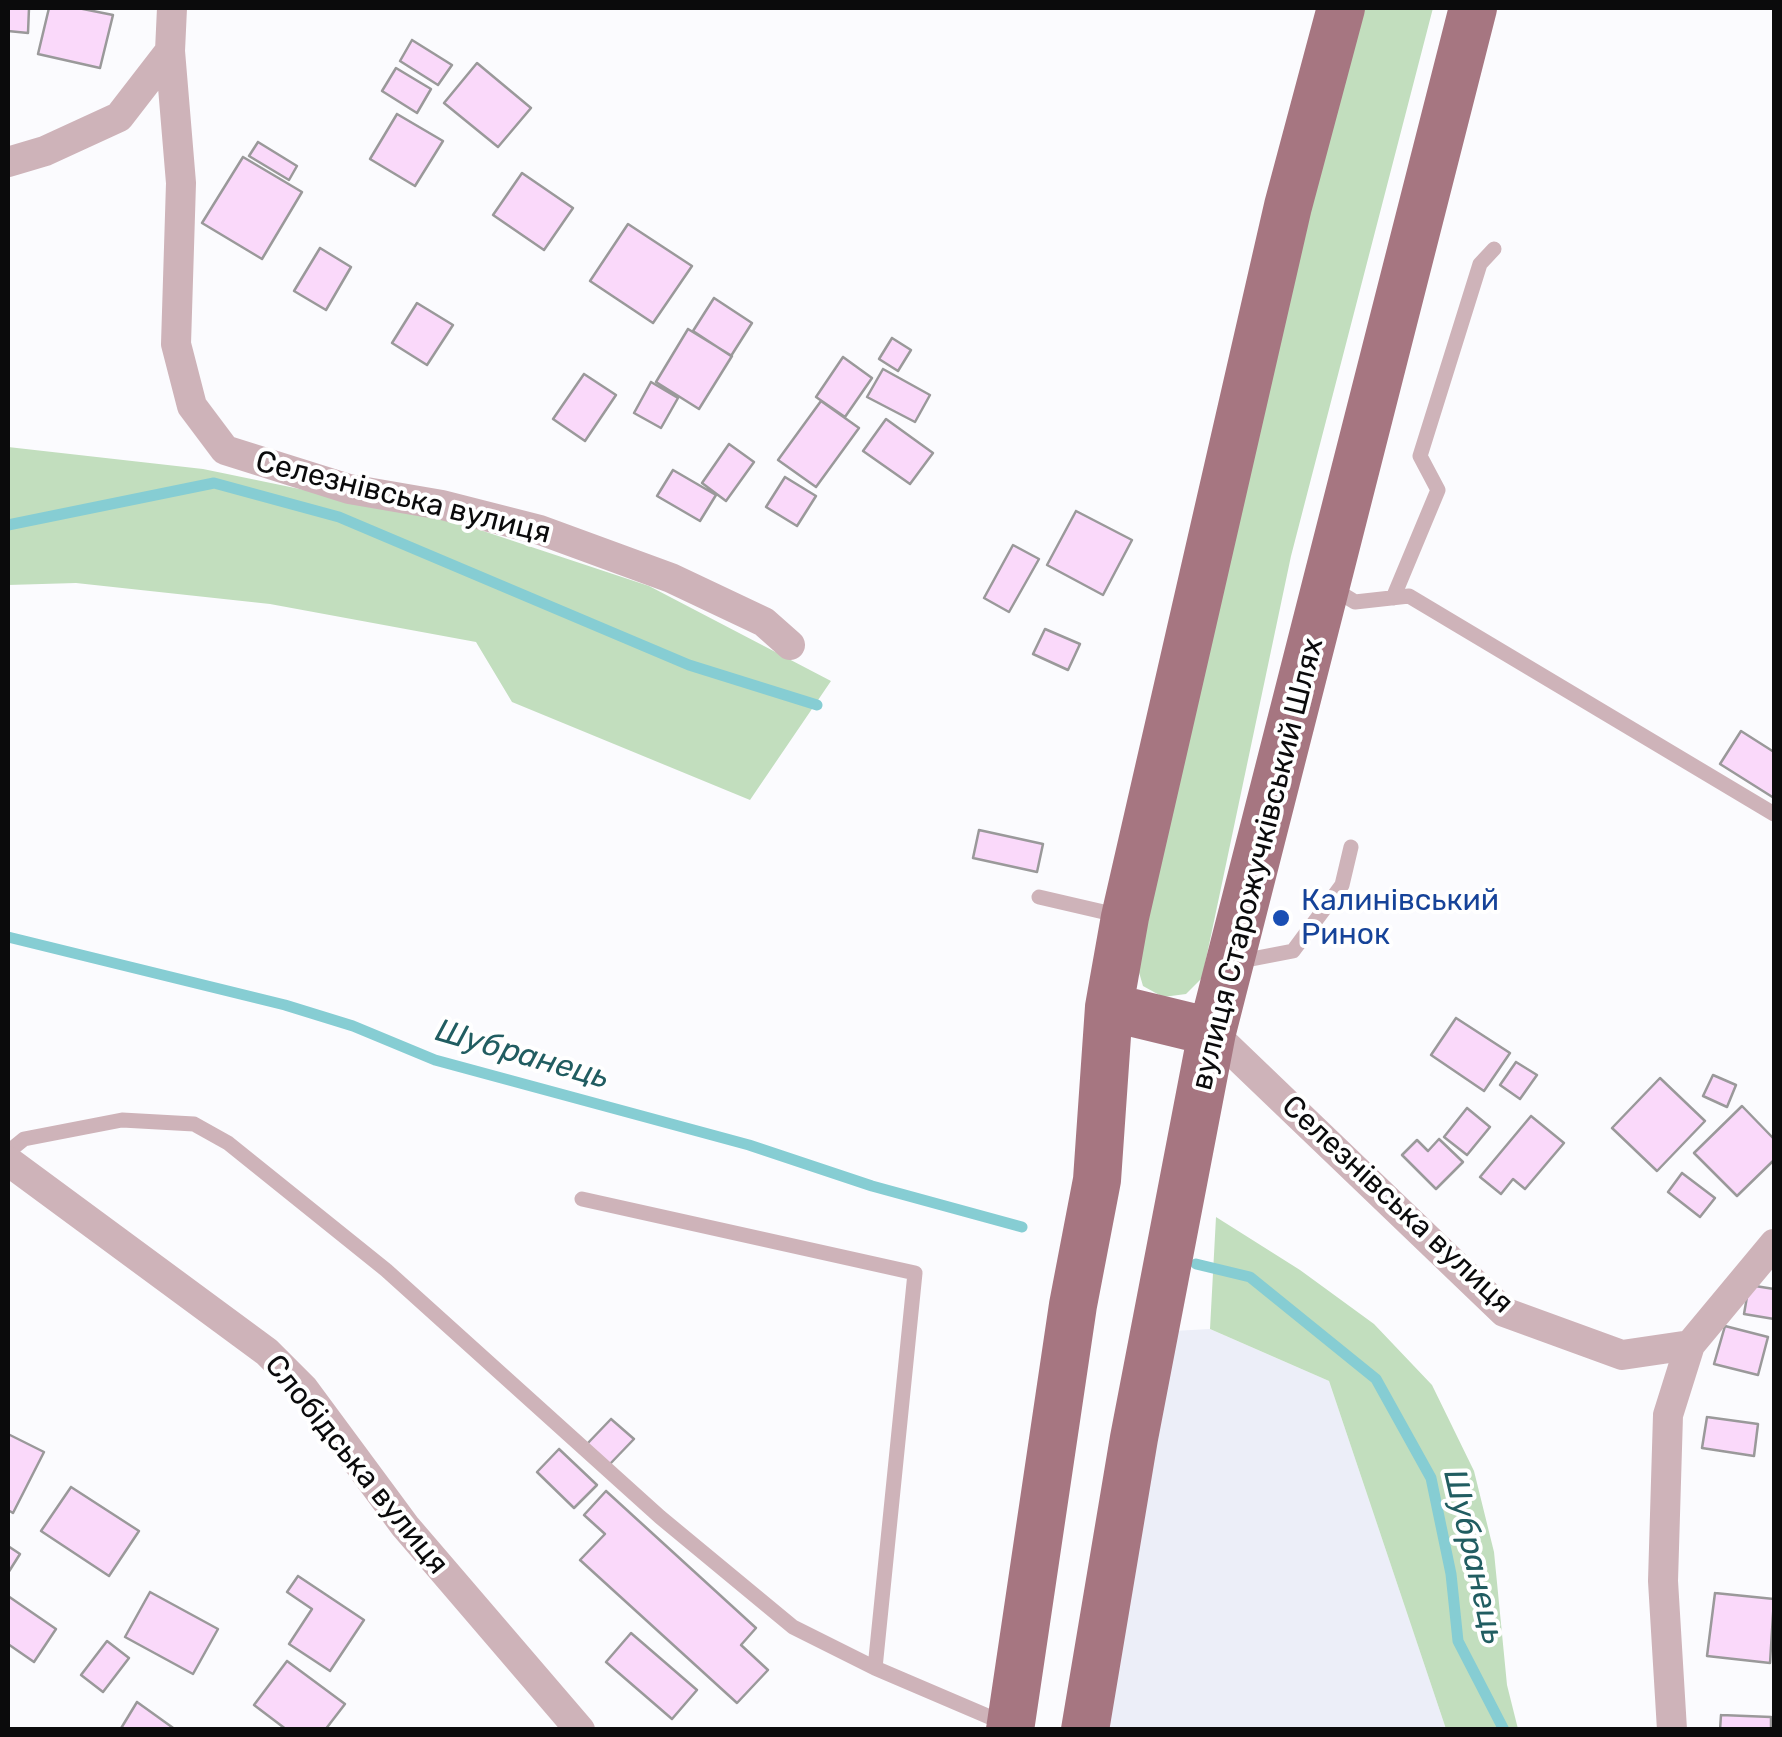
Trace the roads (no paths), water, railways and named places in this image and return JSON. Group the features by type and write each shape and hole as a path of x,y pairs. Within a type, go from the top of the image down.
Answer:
{"main road":[{"path":"1025,1728 1073,1305 1098,1180 1108,1007 1125,917 1288,206 1341,8"},
{"name":"вулиця Старожучківський Шлях","path":"1085,1730 1180,1186 1212,1032 1473,8"},
{"path":"1108,1007 1212,1032"}],"street":[{"name":"Селезнівська вулиця","path":"172,8 170,51 180,183 176,344 192,406 225,450 349,489 442,504 540,530 671,578 764,622 790,645"},
{"path":"8,162 45,151 118,117 170,51"},
{"name":"Селезнівська вулиця","path":"1212,1032 1504,1312 1622,1356 1690,1345"},
{"name":"Слобідська вулиця","path":"8,1161 267,1352 302,1388 405,1526 580,1730"},
{"path":"1672,1730 1663,1581 1668,1415 1690,1345 1774,1244"}],"lane":[{"path":"1394,598 1438,490 1420,456 1480,264 1494,249"},
{"path":"1328,586 1354,602 1409,596 1774,814"},
{"path":"1232,962 1293,952 1342,885 1351,847"},
{"path":"1038,897 1125,917"},
{"path":"8,1152 24,1138 122,1120 194,1124 228,1143 386,1270 660,1517 793,1626 875,1668 1025,1728"},
{"path":"582,1199 916,1273 875,1668"}],"waterway":[{"path":"8,525 214,483 339,517 689,665 817,705"},
{"name":"Шубранець","path":"8,937 285,1005 353,1026 435,1060 749,1145 872,1186 1022,1227"},
{"name":"Шубранець","path":"1196,1264 1250,1277 1376,1379 1431,1478 1451,1574 1458,1641 1504,1730"}],"place":[{"name":"Калинівський Ринок","path":"1281,918"}]}
